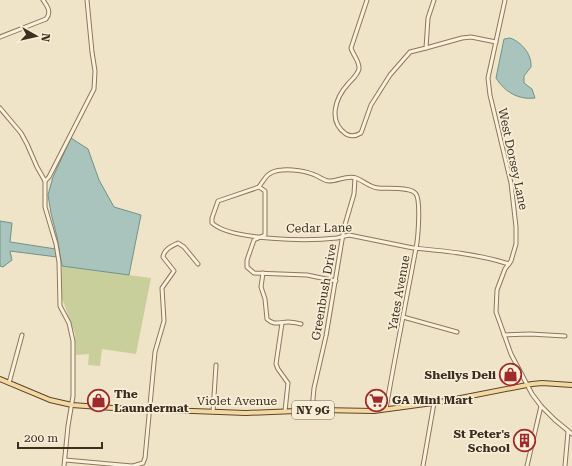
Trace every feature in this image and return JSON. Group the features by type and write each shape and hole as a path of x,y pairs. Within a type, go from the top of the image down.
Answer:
{"main road":[{"name":"Violet Avenue","path":"0,379 50,400 72,405 246,413 312,410 374,411 434,403 542,383 572,385"}],"street":[{"path":"0,37 46,19 49,15 49,11 43,0"},
{"path":"45,181 49,178 94,89 95,71 87,0"},
{"path":"367,0 351,48 358,64 357,73 338,98 334,113 340,127 346,134 353,136 361,133 371,105 390,75 410,52 462,38 471,37 496,42"},
{"path":"426,48 428,18 434,0"},
{"name":"West Dorsey Lane","path":"505,0 490,66 488,84 511,184 515,212 516,244 497,290 495,308 504,335 527,385 541,406 572,434"},
{"path":"0,108 21,133 45,181 45,207 56,244 59,262 60,306 73,335 73,396 64,466"},
{"path":"336,280 307,275 263,273 251,271 247,267 246,264 254,240 265,235 266,233 265,191 259,187 264,177 270,173 284,170 315,175 327,181 347,177 355,178 374,187 410,190 414,192 418,199 416,248"},
{"name":"Greenbush Drive","path":"312,410 314,388 326,336 342,237 354,194 355,178"},
{"name":"Cedar Lane","path":"259,187 220,200 216,204 211,221 216,227 258,237 319,239 349,235 416,248"},
{"path":"65,460 133,466 142,463 145,458 155,352 164,321 162,288 174,272 163,257 164,253 169,247 178,242 198,264"},
{"name":"Yates Avenue","path":"386,409 416,248 459,253 509,264"},
{"path":"263,273 261,287 265,299 266,316 271,322 301,324"},
{"path":"403,317 457,332"},
{"path":"282,323 276,364 288,383 285,411"},
{"path":"504,335 530,334 565,336"},
{"path":"10,383 22,335"},
{"path":"213,412 216,365"},
{"path":"423,466 434,403"},
{"path":"527,466 541,406"},
{"path":"565,466 568,432"}],"green space":[{"path":"62,266 151,278 136,354 102,349 100,366 88,365 89,354 76,355 75,334 62,298"}],"water":[{"path":"510,38 522,46 530,58 531,67 524,76 524,83 532,89 535,98 523,98 512,94 496,78 504,39"},
{"path":"71,138 88,149 99,180 114,207 141,215 129,275 62,266 48,195 53,177"},
{"path":"0,221 12,223 10,242 56,249 57,257 10,251 12,260 3,267 0,266"}],"place":[{"name":"Shellys Deli","path":"511,375"},
{"name":"GA Mini Mart","path":"376,400"},
{"name":"The Laundermat","path":"98,401"},
{"name":"St Peter's School","path":"525,441"}]}
